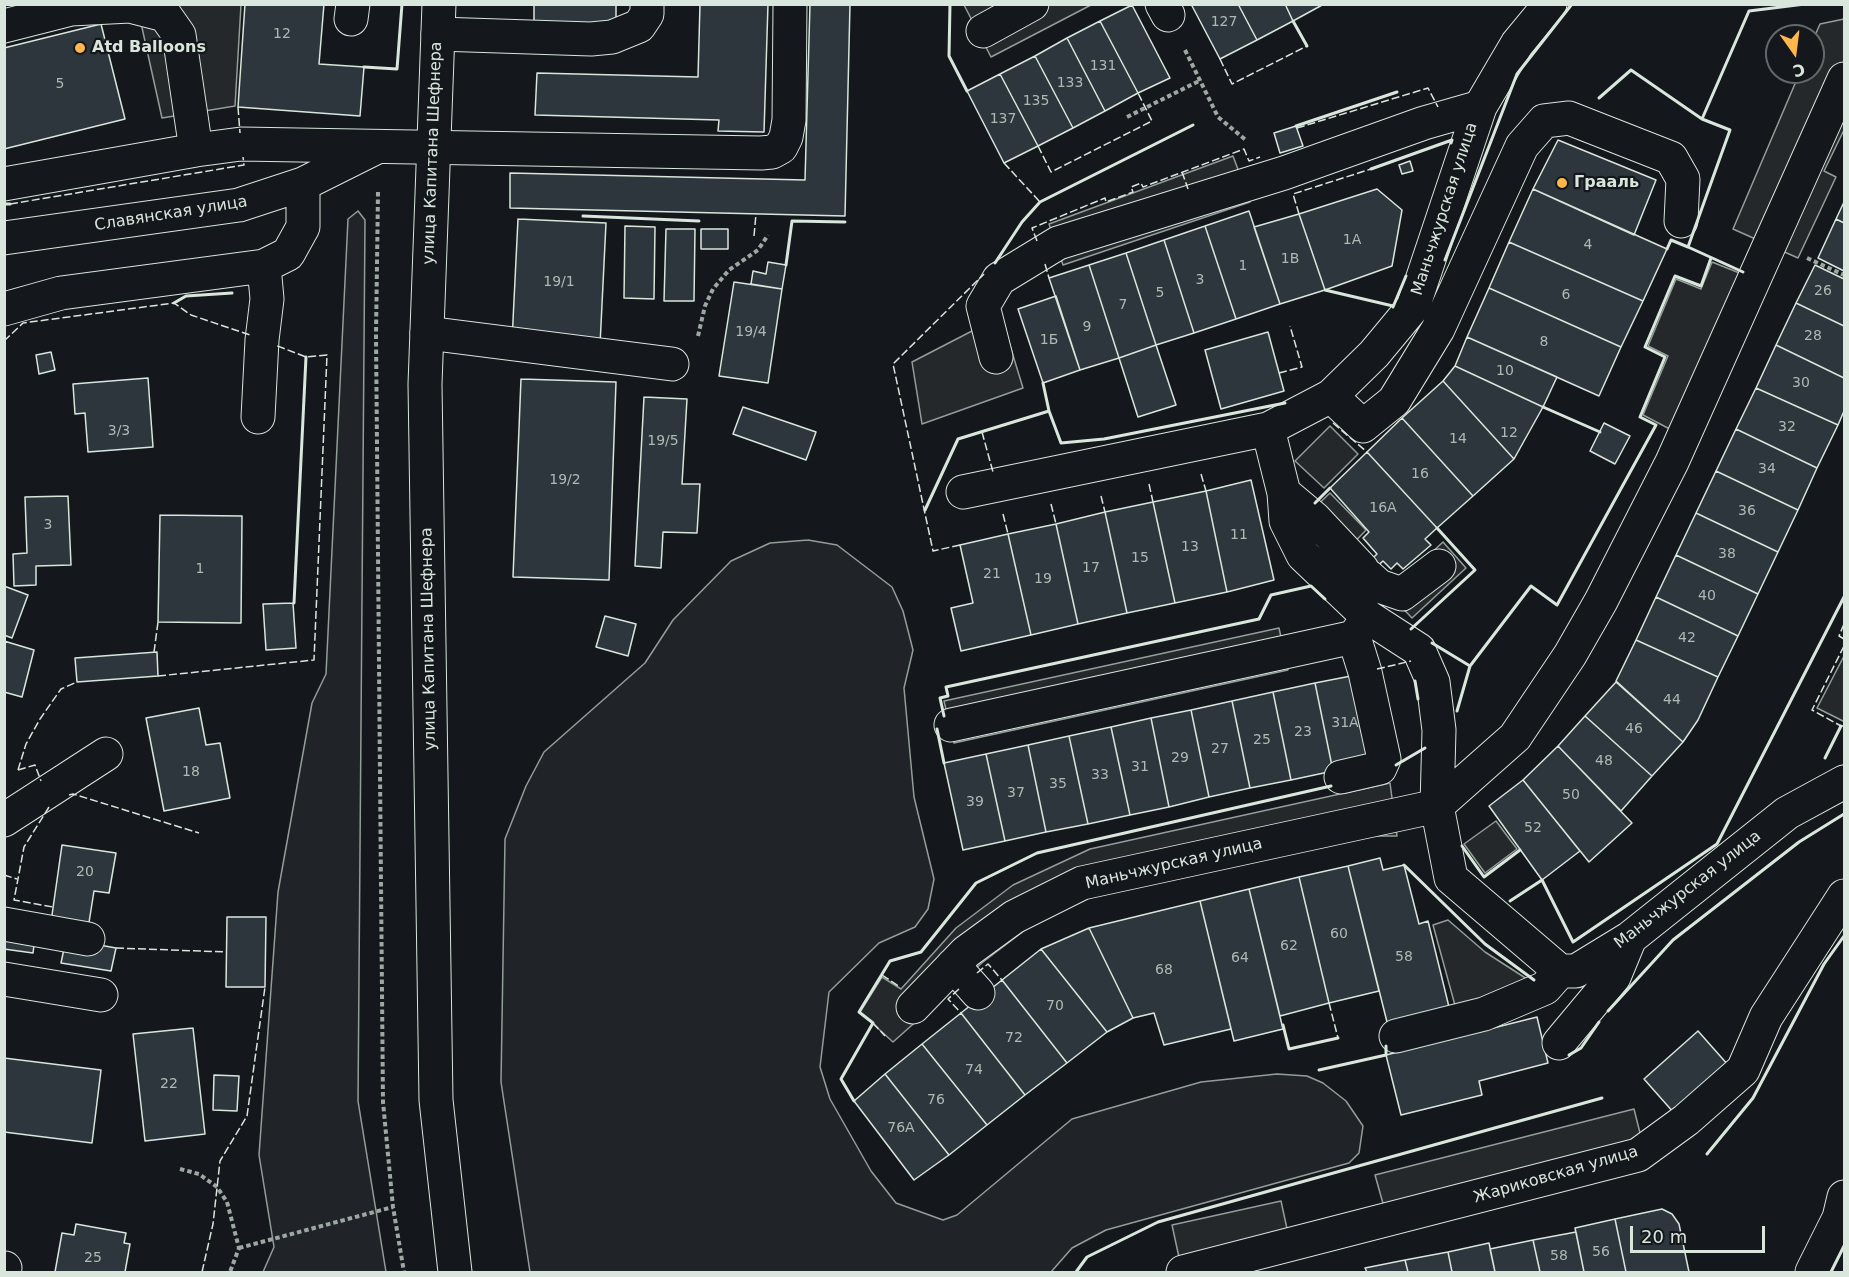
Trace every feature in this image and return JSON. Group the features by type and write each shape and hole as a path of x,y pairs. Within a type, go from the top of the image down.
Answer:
{"street":[{"path":"438,19 591,39 612,37 639,26 647,14 647,4"},
{"name":"Славянская улица","path":"4,238 239,205 303,184 379,146 772,152 781,147 786,137 789,120 790,4"},
{"path":"983,31 1032,4"},
{"name":"Маньчжурская улица","path":"963,492 1268,429 1331,396 1374,354 1413,307 1480,107 1517,44 1550,4"},
{"path":"4,26 71,9 130,6 165,15 178,35 196,150"},
{"name":"улица Капитана Шефнера","path":"438,19 425,384 436,1100 455,1272"},
{"name":"Маньчжурская улица","path":"913,1006 966,952 1014,917 1082,883 1437,806 1515,737 1570,655 1601,601 1672,462 1845,79"},
{"path":"996,357 983,306 999,279 1058,243 1284,173 1424,123 1480,107"},
{"path":"1331,396 1362,426 1394,400 1438,329 1522,146 1544,121 1569,118 1671,158 1683,179 1681,220"},
{"path":"4,184 241,144 379,146"},
{"path":"4,309 61,293 264,266 288,254 303,227 303,184"},
{"path":"258,417 262,340 267,299 264,266"},
{"path":"427,333 672,364"},
{"path":"1268,429 1284,493 1286,521 1304,555 1361,627 1419,650 1432,682 1439,730 1437,806 1451,878 1560,971 1545,988 1484,1014 1396,1036"},
{"path":"1284,493 1315,519 1379,586 1402,594 1439,566"},
{"path":"951,725 1361,627"},
{"path":"1341,777 1380,768 1384,759 1365,672 1361,627"},
{"path":"4,820 106,754"},
{"name":"Маньчжурская улица","path":"1560,971 1576,971 1630,938 1787,813 1845,782"},
{"name":"Жариковская улица","path":"1183,1272 1638,1155 1686,1120 1743,1070 1766,1017 1845,896"},
{"path":"4,924 88,939"},
{"path":"1559,1043 1614,977 1630,938"},
{"path":"954,965 978,993"},
{"path":"4,979 101,995"},
{"path":"1812,1272 1839,1218 1845,1197"}],"path":[{"path":"1127,117 1201,80 1218,117"},
{"path":"379,146 376,346 383,1102 393,1206 404,1272"},
{"path":"672,364 682,360 692,349 699,334 705,306 713,289 729,270 758,250 768,235"},
{"path":"180,1169 199,1174 217,1187 227,1202 239,1248 230,1272"},
{"path":"239,1248 393,1206"}],"shaded area":[{"path":"137,5 241,5 235,106 162,118"},
{"path":"964,5 1091,5 991,57"},
{"path":"1844,19 1844,130 1824,171 1836,177 1798,258 1733,229 1795,84 1825,84 1825,24 1820,24"},
{"path":"1233,156 1250,202 1063,265 1049,224"},
{"path":"358,211 365,220 358,1101 386,1272 263,1272 274,1247 259,1155 278,892 312,703 326,674 348,219"},
{"path":"1712,262 1752,278 1683,436 1643,415 1668,356 1648,346 1676,279 1701,289"},
{"path":"1001,316 1023,388 922,424 912,362"},
{"path":"1330,426 1358,454 1324,488 1295,461"},
{"path":"1330,493 1366,530 1348,549 1311,511"},
{"path":"808,540 837,545 892,587 903,611 913,650 904,688 914,797 934,879 928,909 915,927 879,943 829,992 820,1067 830,1099 871,1171 896,1203 943,1220 957,1215 1072,1119 1201,1082 1277,1074 1307,1076 1323,1083 1346,1101 1363,1126 1359,1153 1349,1163 1106,1230 1072,1248 1051,1272 530,1272 501,1082 505,839 526,786 544,752 645,663 673,620 731,561 770,543"},
{"path":"1443,542 1466,568 1412,618 1388,593"},
{"path":"1279,628 1288,670 954,743 944,701"},
{"path":"1844,656 1844,720 1843,721 1817,708"},
{"path":"1390,783 1397,836 1353,836 1102,892 1033,924 983,962 893,1042 860,1012 882,977 901,989 956,928 1013,885 1090,849"},
{"path":"1496,821 1517,849 1485,873 1464,844"},
{"path":"1448,920 1485,952 1527,979 1456,1009 1433,925"},
{"path":"1634,1109 1642,1141 1384,1207 1375,1175"},
{"path":"1281,1201 1289,1238 1180,1262 1172,1225"}],"building":[{"path":"245,4 324,4 319,64 364,67 360,116 238,107"},
{"path":"534,4 616,4 616,25 534,24"},
{"path":"700,4 768,4 764,132 718,131 719,120 535,115 537,73 698,77"},
{"path":"810,4 850,4 845,216 510,208 510,173 805,180"},
{"path":"1191,4 1238,4 1257,40 1220,59"},
{"path":"1238,4 1285,4 1293,21 1257,40"},
{"path":"1285,4 1324,4 1293,21"},
{"path":"1132,5 1170,78 1138,93 1100,21"},
{"path":"1100,21 1138,93 1105,111 1067,38"},
{"path":"101,24 125,119 4,149 4,48"},
{"path":"1067,38 1105,111 1073,128 1035,56"},
{"path":"1035,56 1073,128 1038,146 1000,74"},
{"path":"1000,74 1038,146 1004,163 967,91"},
{"path":"1296,126 1303,146 1280,153 1274,133"},
{"path":"1558,140 1656,180 1634,235 1533,189"},
{"path":"1410,161 1413,171 1402,174 1399,165"},
{"path":"1377,189 1402,210 1392,266 1325,290 1299,214"},
{"path":"1533,189 1667,249 1643,301 1509,242"},
{"path":"1844,202 1844,223 1836,219"},
{"path":"1249,211 1280,304 1236,319 1205,226"},
{"path":"1299,214 1325,290 1280,304 1254,227"},
{"path":"518,219 606,223 600,345 512,341"},
{"path":"1836,219 1844,223 1844,271 1818,258"},
{"path":"625,226 655,227 654,299 624,298"},
{"path":"1205,226 1236,319 1194,333 1164,240"},
{"path":"666,229 695,229 694,301 664,301"},
{"path":"701,229 728,229 728,249 701,249"},
{"path":"1164,240 1194,333 1156,345 1126,253"},
{"path":"1509,242 1643,301 1621,347 1489,288"},
{"path":"1126,253 1156,345 1119,358 1089,265"},
{"path":"768,262 786,265 782,289 751,284 753,271 766,274"},
{"path":"1089,265 1119,358 1080,370 1049,278"},
{"path":"1815,265 1844,279 1844,326 1796,303"},
{"path":"734,282 782,289 768,383 719,376"},
{"path":"1489,288 1621,347 1599,396 1467,337"},
{"path":"1056,296 1080,370 1043,383 1018,309"},
{"path":"1796,303 1844,326 1844,378 1776,345"},
{"path":"1268,332 1284,391 1221,409 1205,350"},
{"path":"1467,337 1557,377 1543,407 1455,366"},
{"path":"1156,345 1176,405 1138,417 1119,358"},
{"path":"1776,345 1844,378 1844,411 1838,425 1756,388"},
{"path":"51,352 55,370 39,374 36,355"},
{"path":"1455,366 1543,407 1514,459 1443,381"},
{"path":"148,378 153,447 88,452 85,413 75,414 73,384"},
{"path":"521,379 616,382 609,580 513,577"},
{"path":"1443,381 1514,459 1473,496 1402,418"},
{"path":"1756,388 1838,425 1817,468 1736,429"},
{"path":"644,397 687,399 682,484 700,484 697,533 663,532 661,568 635,566"},
{"path":"743,407 816,432 806,460 733,434"},
{"path":"1402,418 1473,496 1437,528 1367,452"},
{"path":"1604,423 1630,436 1615,464 1590,451"},
{"path":"1736,429 1817,468 1798,510 1716,471"},
{"path":"1367,452 1437,528 1425,539 1431,545 1403,569 1397,563 1391,569 1383,561 1354,588 1348,582 1377,554 1363,538 1369,532 1330,488"},
{"path":"1716,471 1798,510 1778,552 1696,513"},
{"path":"1251,480 1274,580 1227,592 1206,491"},
{"path":"1206,491 1227,592 1175,603 1153,502"},
{"path":"68,496 71,565 36,566 36,585 14,586 13,554 27,553 25,497"},
{"path":"1153,502 1175,603 1127,613 1105,512"},
{"path":"1105,512 1127,613 1078,624 1056,524"},
{"path":"1696,513 1778,552 1758,594 1676,555"},
{"path":"160,515 242,516 241,623 158,622"},
{"path":"1056,524 1078,624 1031,635 1008,534"},
{"path":"1008,534 1031,635 961,651 951,608 973,603 960,545"},
{"path":"1676,555 1758,594 1738,636 1656,597"},
{"path":"4,586 28,595 12,638 4,635"},
{"path":"1656,597 1738,636 1718,677 1636,640"},
{"path":"293,603 296,648 266,650 263,604"},
{"path":"605,616 636,624 628,656 596,647"},
{"path":"1636,640 1718,677 1698,720 1683,742 1616,681"},
{"path":"4,641 34,650 22,697 4,692"},
{"path":"157,652 158,676 77,682 75,658"},
{"path":"1356,675 1375,762 1333,771 1315,683"},
{"path":"1616,682 1683,742 1652,776 1585,716"},
{"path":"1315,683 1333,771 1291,780 1273,692"},
{"path":"1273,692 1291,780 1250,788 1232,701"},
{"path":"1232,701 1250,788 1209,797 1191,710"},
{"path":"199,708 206,745 220,743 230,798 164,811 146,718"},
{"path":"1191,710 1209,797 1169,807 1151,718"},
{"path":"1585,716 1652,776 1621,811 1558,746"},
{"path":"1151,718 1169,807 1130,815 1111,727"},
{"path":"1111,727 1130,815 1088,824 1069,736"},
{"path":"1069,736 1088,824 1046,832 1028,745"},
{"path":"1028,745 1046,832 1005,841 986,754"},
{"path":"1558,746 1632,823 1589,862 1523,780"},
{"path":"986,754 1005,841 963,850 944,763"},
{"path":"1523,780 1580,851 1542,880 1489,806"},
{"path":"62,845 116,853 109,893 94,891 87,935 50,929"},
{"path":"1380,858 1383,870 1404,865 1419,924 1428,921 1449,1007 1387,1022 1348,866"},
{"path":"1348,866 1379,991 1329,1003 1299,877"},
{"path":"1299,877 1329,1003 1280,1016 1249,889"},
{"path":"1249,889 1283,1029 1234,1041 1200,901"},
{"path":"1200,901 1231,1029 1164,1045 1154,1013 1133,1018 1089,928"},
{"path":"227,917 266,917 265,987 226,987"},
{"path":"1089,928 1133,1018 1107,1032 1041,949"},
{"path":"4,934 35,937 33,953 4,949"},
{"path":"66,939 116,948 111,971 61,963"},
{"path":"1041,949 1107,1032 1067,1063 1002,980"},
{"path":"1002,980 1067,1063 1025,1095 961,1013"},
{"path":"961,1013 1025,1095 987,1125 922,1044"},
{"path":"1537,1017 1548,1063 1479,1081 1482,1095 1401,1115 1386,1055"},
{"path":"193,1028 205,1134 145,1141 133,1034"},
{"path":"1698,1031 1729,1066 1674,1113 1644,1079"},
{"path":"922,1044 987,1125 949,1155 885,1074"},
{"path":"4,1058 101,1070 92,1143 4,1132"},
{"path":"885,1074 949,1155 914,1180 854,1101"},
{"path":"214,1075 239,1076 237,1111 213,1110"},
{"path":"1662,1209 1672,1214 1679,1224 1689,1272 1626,1272 1615,1219"},
{"path":"1615,1219 1626,1272 1584,1272 1575,1228"},
{"path":"76,1224 126,1233 124,1243 130,1244 125,1272 55,1272 62,1233 74,1235"},
{"path":"1576,1232 1584,1272 1540,1272 1533,1240"},
{"path":"1533,1240 1540,1272 1495,1272 1490,1249"},
{"path":"1489,1243 1495,1272 1452,1272 1448,1252"},
{"path":"1448,1252 1452,1272 1408,1272 1405,1260"},
{"path":"1405,1260 1408,1272 1367,1272 1365,1268"}],"fence":[{"path":"1220,59 1232,84 1307,46"},
{"path":"1297,128 1428,88 1438,107"},
{"path":"1038,146 1051,172 1152,121 1138,93"},
{"path":"238,107 240,133"},
{"path":"1037,241 1032,228 1105,198 1106,202 1133,192 1131,187 1141,183 1143,187 1244,149 1249,161 1260,157"},
{"path":"10,204 244,165 243,157"},
{"path":"1004,163 1040,202"},
{"path":"1299,214 1293,194 1371,169"},
{"path":"1182,172 1188,189"},
{"path":"754,236 756,214"},
{"path":"1045,264 1049,278"},
{"path":"960,545 933,551 893,364 984,274"},
{"path":"4,341 23,323 174,303 191,315 250,335"},
{"path":"1279,373 1302,367 1290,326"},
{"path":"158,676 314,660 327,355 306,357 275,345"},
{"path":"1333,423 1367,452"},
{"path":"982,432 993,472"},
{"path":"1201,474 1206,491"},
{"path":"1149,484 1153,502"},
{"path":"1101,496 1105,512"},
{"path":"1051,504 1056,524"},
{"path":"1003,514 1008,534"},
{"path":"154,652 158,622"},
{"path":"1844,624 1839,636 1844,639"},
{"path":"1844,646 1812,710 1844,726"},
{"path":"1377,669 1411,661"},
{"path":"18,770 26,744 40,719 61,689 77,682"},
{"path":"18,770 35,765 41,781"},
{"path":"69,795 73,794 199,833"},
{"path":"49,807 24,847 14,900 53,907"},
{"path":"4,875 17,879"},
{"path":"116,948 227,952"},
{"path":"977,973 988,964 1002,980"},
{"path":"882,975 900,987"},
{"path":"202,1272 213,1224 220,1161 247,1116 265,987"},
{"path":"959,989 948,999 961,1013"},
{"path":"1329,1003 1338,1038"},
{"path":"873,1023 885,1036"}],"wall":[{"path":"364,67 397,69 402,4"},
{"path":"950,4 949,56 967,91"},
{"path":"1445,260 1517,74 1572,4"},
{"path":"1743,272 1688,247 1730,130 1702,119 1749,11 1805,4"},
{"path":"1293,21 1307,46"},
{"path":"1599,98 1631,70 1702,119"},
{"path":"1296,126 1397,92"},
{"path":"995,263 1022,222 1040,202 1193,125"},
{"path":"1371,169 1452,140 1451,143"},
{"path":"4,204 10,204"},
{"path":"583,216 699,221"},
{"path":"786,265 792,221 845,222"},
{"path":"1667,249 1671,240 1688,247"},
{"path":"1432,643 1470,666 1531,586 1557,605 1656,425 1640,417 1665,357 1645,347 1675,276 1701,286 1711,258"},
{"path":"1393,307 1406,276"},
{"path":"1325,290 1393,306"},
{"path":"174,303 186,296 232,293"},
{"path":"294,603 306,357"},
{"path":"1043,383 1049,411"},
{"path":"925,510 958,439 1049,411 1061,443 1104,439 1285,403"},
{"path":"1543,407 1600,432"},
{"path":"1315,503 1330,488"},
{"path":"1411,629 1475,570 1437,528"},
{"path":"944,716 940,698 948,696 946,687 1259,619 1271,595 1311,586 1325,599"},
{"path":"1510,901 1542,880 1573,942 1717,844 1844,597"},
{"path":"1457,711 1470,666"},
{"path":"1415,681 1418,699"},
{"path":"1825,758 1841,726"},
{"path":"937,729 944,763"},
{"path":"1396,765 1425,748"},
{"path":"854,1101 841,1079 873,1023 859,1012 890,961 921,952 976,883 1037,853 1331,786"},
{"path":"1608,1011 1673,940 1799,842 1844,814"},
{"path":"1462,846 1484,877 1520,850"},
{"path":"1404,865 1485,944 1534,980"},
{"path":"1707,1154 1753,1098 1824,964 1844,936"},
{"path":"1569,1055 1581,1048 1599,1022"},
{"path":"1283,1025 1289,1049 1338,1038"},
{"path":"1319,1070 1386,1055 1386,1046"},
{"path":"1076,1272 1087,1257 1158,1222 1602,1098"},
{"path":"1831,1272 1844,1246"}],"place":[{"name":"Atd Balloons","path":"80,48"},
{"name":"Грааль","path":"1562,183"}]}
